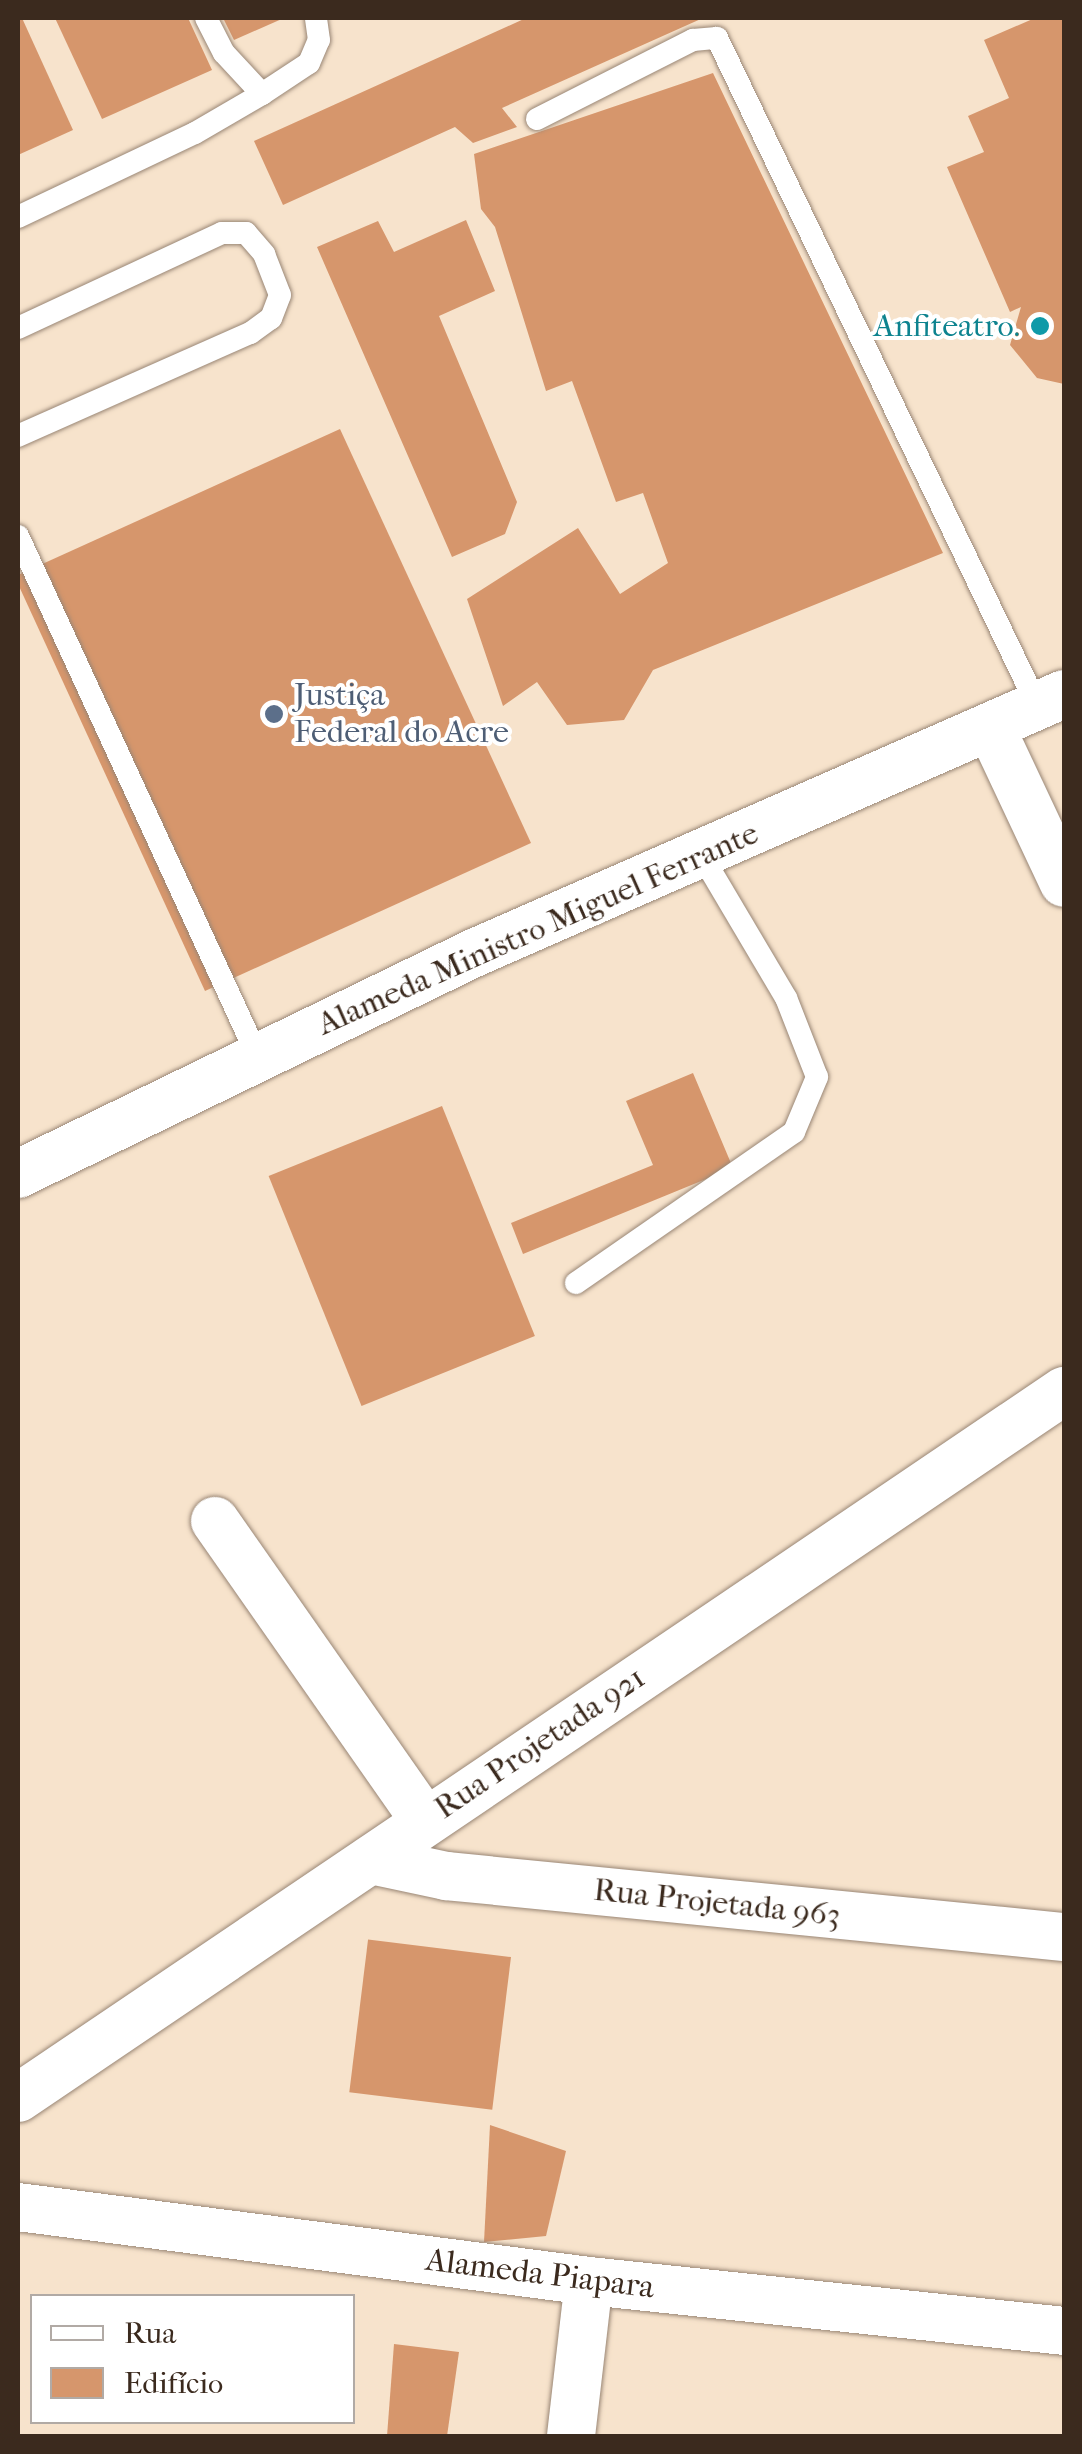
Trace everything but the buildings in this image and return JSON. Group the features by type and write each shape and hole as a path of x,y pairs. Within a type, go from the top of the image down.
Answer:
{"street":[{"name":"Alameda Ministro Miguel Ferrante","path":"18,1174 474,953 1051,700"},
{"path":"990,728 1064,883"},
{"name":"Rua Projetada 921","path":"18,2098 1064,1391"},
{"path":"215,1521 424,1820"},
{"name":"Rua Projetada 963","path":"371,1860 446,1876 1064,1937"},
{"name":"Alameda Piapara","path":"18,2207 589,2281 1064,2332"},
{"path":"571,2436 589,2281"}],"lane":[{"path":"206,18 224,53 262,94"},
{"path":"18,217 195,133 309,63 319,40 316,18"},
{"path":"538,118 694,40 717,38 1051,700"},
{"path":"18,328 222,233 246,233 264,254 280,296 271,318 250,332 18,436"},
{"path":"18,536 258,1057"},
{"path":"576,1283 794,1132 816,1077 786,998 701,854"}],"place":[{"name":"Anfiteatro.","path":"1040,326"},
{"name":"Justiça Federal do Acre","path":"274,714"}]}
